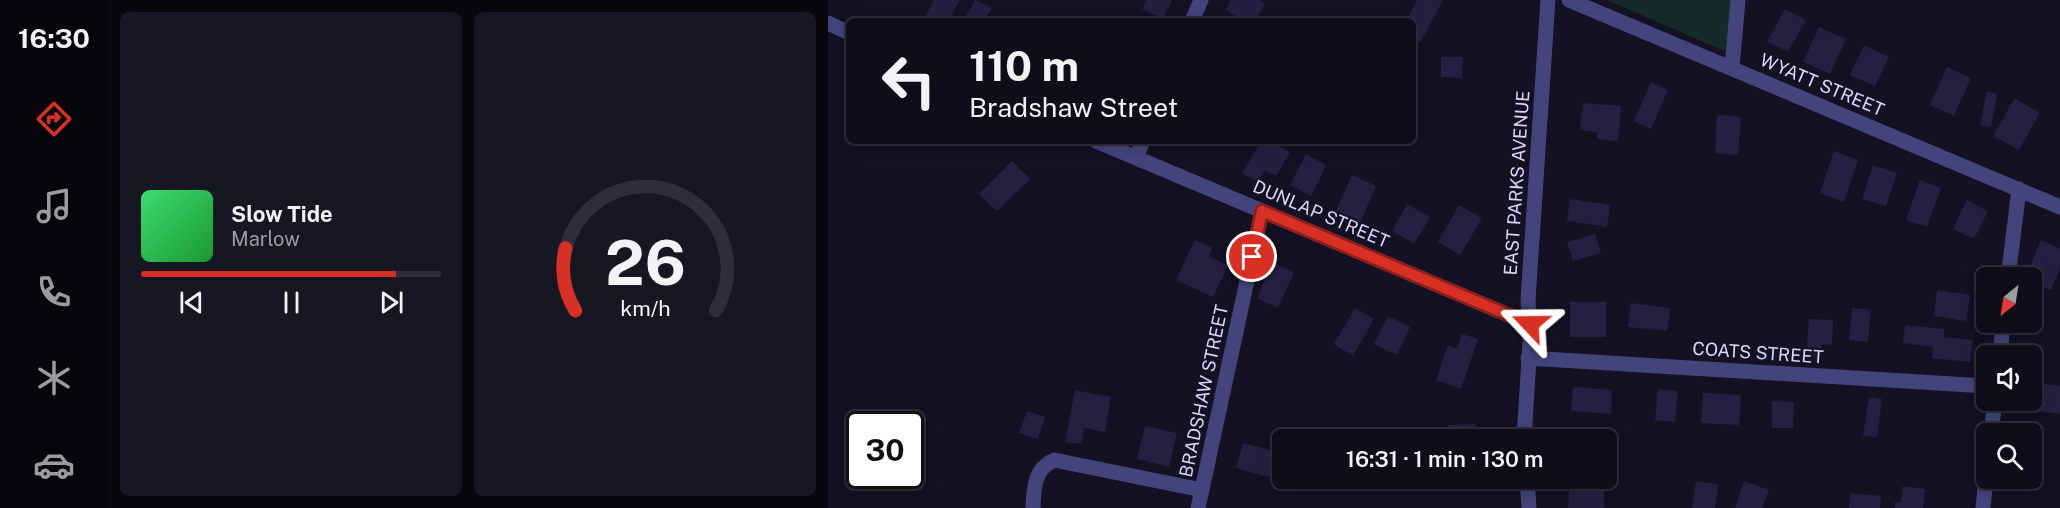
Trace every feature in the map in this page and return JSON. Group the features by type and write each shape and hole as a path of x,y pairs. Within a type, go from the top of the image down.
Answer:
{"street":[{"path":"1193,18 1201,0"},
{"name":"EAST PARKS AVENUE","path":"1525,429 1530,324 1528,300 1548,0"},
{"name":"WYATT STREET","path":"1569,0 2060,207"},
{"path":"1732,68 1737,0"},
{"path":"828,23 846,32"},
{"name":"DUNLAP STREET","path":"1104,144 1530,324"},
{"path":"1137,157 1142,144"},
{"path":"2009,267 2019,189"},
{"name":"BRADSHAW STREET","path":"1198,508 1262,211"},
{"name":"COATS STREET","path":"1528,358 1976,385"},
{"path":"1033,508 1035,481 1044,465 1054,460 1202,490"},
{"path":"1528,489 1529,508"},
{"path":"1983,508 1985,489"}],"green space":[{"path":"1607,0 1733,0 1727,50 1722,50"}],"building":[{"path":"934,0 960,0 951,18 925,18"},
{"path":"975,0 992,8 986,18 965,18"},
{"path":"1147,0 1172,0 1163,18 1142,9"},
{"path":"1231,0 1259,0 1265,4 1257,18 1239,18 1225,10"},
{"path":"1417,0 1443,0 1420,43 1416,41 1416,18 1408,18"},
{"path":"1785,9 1806,20 1788,52 1767,41"},
{"path":"1819,27 1846,39 1830,74 1803,62"},
{"path":"1864,45 1889,57 1875,86 1850,75"},
{"path":"1441,57 1463,57 1462,78 1441,77"},
{"path":"1947,67 1971,78 1954,116 1930,105"},
{"path":"1651,82 1668,90 1651,129 1634,121"},
{"path":"1987,91 1997,94 1991,127 1980,125"},
{"path":"2015,98 2040,113 2019,150 1993,136"},
{"path":"1583,103 1621,106 1618,141 1597,139 1597,132 1580,130"},
{"path":"1717,115 1741,117 1738,155 1715,153"},
{"path":"1259,144 1275,144 1290,152 1276,176 1264,170 1258,182 1242,173"},
{"path":"1834,151 1858,160 1844,202 1820,193"},
{"path":"1306,154 1326,165 1311,196 1290,185"},
{"path":"1012,161 1030,179 997,211 979,194"},
{"path":"1873,165 1897,173 1886,206 1862,199"},
{"path":"1352,175 1376,186 1360,223 1335,212"},
{"path":"1920,180 1941,188 1927,227 1906,220"},
{"path":"1570,199 1610,205 1607,227 1567,221"},
{"path":"1967,200 1988,211 1974,239 1953,229"},
{"path":"1407,204 1430,217 1414,244 1392,231"},
{"path":"1459,205 1482,218 1460,255 1438,242"},
{"path":"1595,234 1601,253 1573,261 1567,242"},
{"path":"1195,240 1212,248 1209,256 1228,266 1213,297 1176,280"},
{"path":"2041,240 2060,249 2060,268 2051,290 2042,286 2042,267 2030,267"},
{"path":"1273,263 1294,273 1278,308 1257,298"},
{"path":"1937,290 1970,295 1966,321 1934,316"},
{"path":"1570,302 1606,302 1606,337 1570,337"},
{"path":"1631,303 1670,308 1667,331 1628,327"},
{"path":"1355,308 1374,319 1353,356 1334,344"},
{"path":"1852,308 1871,310 1868,342 1849,340"},
{"path":"1388,316 1410,327 1397,355 1374,344"},
{"path":"1809,319 1833,320 1832,345 1822,344 1821,357 1806,356"},
{"path":"1905,325 1944,329 1944,337 1973,340 1970,362 1932,358 1933,347 1903,343"},
{"path":"1462,334 1478,339 1461,389 1436,380 1448,345 1457,349"},
{"path":"2042,384 2060,386 2060,414 2036,411 2042,411"},
{"path":"1573,387 1612,390 1611,414 1571,411"},
{"path":"1658,389 1678,391 1675,422 1655,420"},
{"path":"1075,390 1111,397 1105,432 1084,428 1081,444 1065,442"},
{"path":"1703,393 1741,395 1739,425 1701,423"},
{"path":"1869,397 1882,399 1877,437 1863,436"},
{"path":"1772,401 1794,402 1793,428 1772,428"},
{"path":"1027,411 1045,417 1038,439 1019,433"},
{"path":"1476,424 1476,429 1448,429 1448,425"},
{"path":"1145,426 1177,433 1169,467 1137,459"},
{"path":"1243,443 1272,451 1272,478 1236,468"},
{"path":"1696,481 1718,484 1715,508 1692,508"},
{"path":"1744,481 1769,490 1762,508 1735,508"},
{"path":"1903,486 1925,489 1923,508 1895,508 1895,502 1901,502"},
{"path":"1569,489 1604,491 1604,508 1568,508"},
{"path":"1850,493 1881,496 1880,508 1849,508"}],"route":[{"path":"1252,257 1262,211 1530,324"}]}
